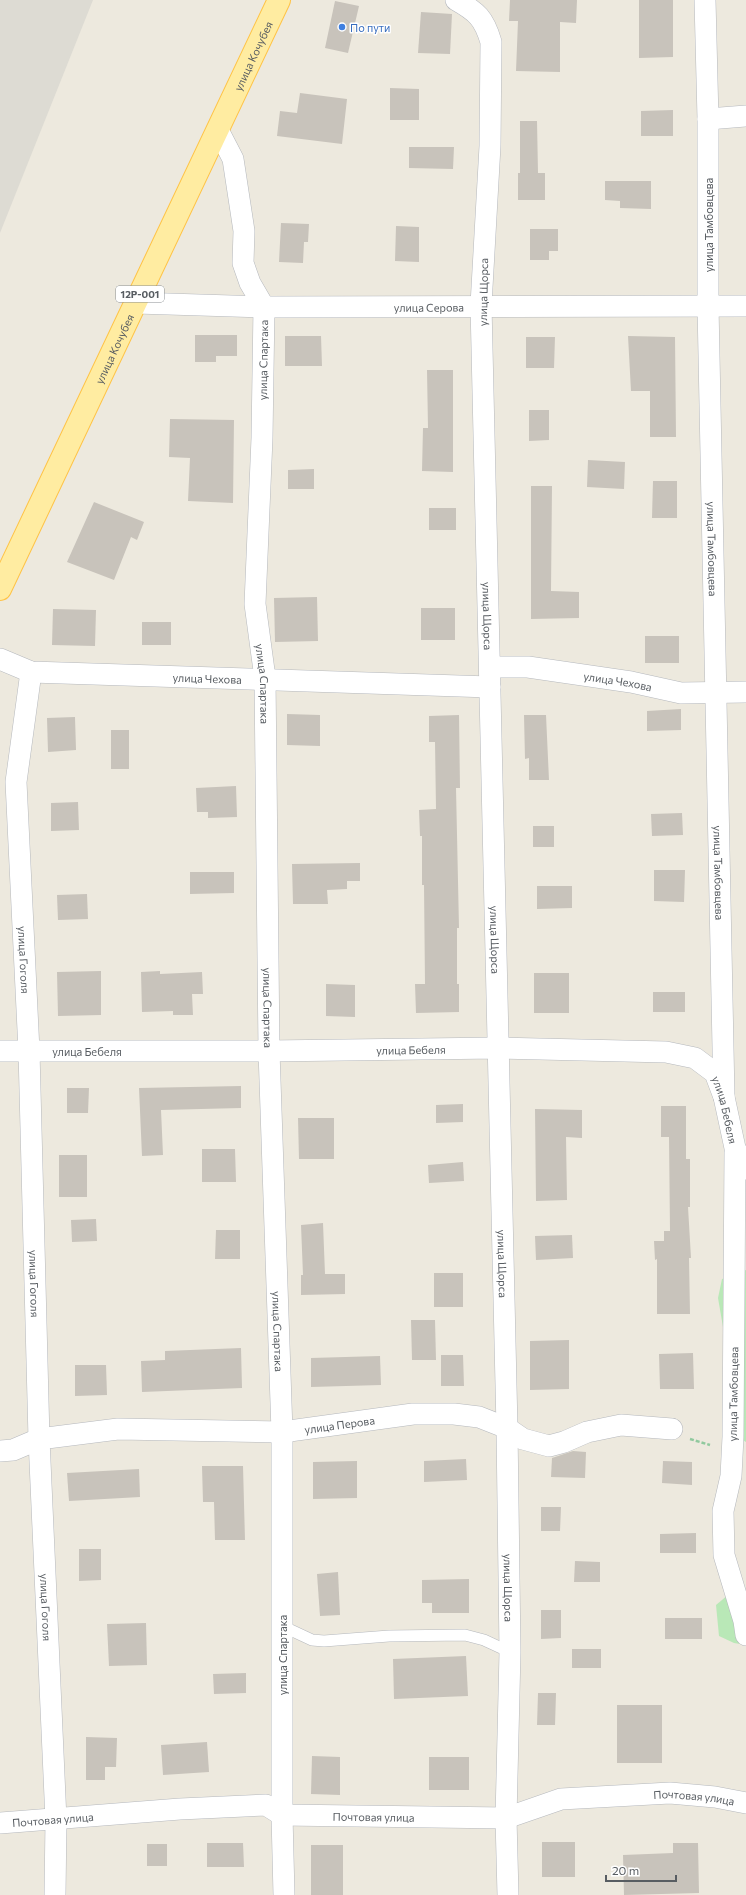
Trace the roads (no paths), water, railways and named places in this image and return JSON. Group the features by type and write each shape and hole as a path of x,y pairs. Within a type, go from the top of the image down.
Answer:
{"main road":[{"name":"улица Кочубея","path":"0,589 279,0"}],"street":[{"name":"улица Щорса","path":"456,0 476,12 486,26 491,42 490,146 481,305 497,1048 507,1428 510,1652 506,1818 508,1895"},
{"name":"улица Тамбовцева","path":"705,0 708,119 708,306 724,1098"},
{"path":"708,119 746,116"},
{"name":"улица Спартака","path":"218,130 233,159 244,231 243,263 250,283 264,307 262,438 255,604 265,678 269,1051 282,1432 282,1815 284,1895"},
{"name":"улица Серова","path":"136,303 264,307 481,305 746,306"},
{"name":"улица Чехова","path":"0,659 31,672 265,678 490,677 528,668 631,682 681,693 716,694 746,692"},
{"name":"улица Гоголя","path":"31,672 16,782 29,1051 38,1439 56,1820 56,1895"},
{"name":"улица Бебеля","path":"0,1051 269,1051 497,1048 673,1053 695,1058 715,1073 724,1098 735,1148 746,1169"},
{"name":"улица Тамбовцева","path":"735,1148 732,1443 730,1476 723,1511 724,1555 744,1621 746,1635"},
{"name":"улица Перова","path":"0,1451 13,1450 38,1439 118,1429 282,1432 413,1414 454,1414 479,1417 507,1428 523,1439 549,1446 564,1442 587,1432 620,1425 672,1429"},
{"name":"Почтовая улица","path":"0,1823 56,1820 180,1809 266,1805 282,1815 506,1818 561,1800 670,1793 715,1797 746,1802"}],"lane":[{"path":"282,1626 312,1640 324,1641 389,1636 465,1635 484,1640 510,1652"}],"place":[{"name":"По пути","path":"342,27"}]}
